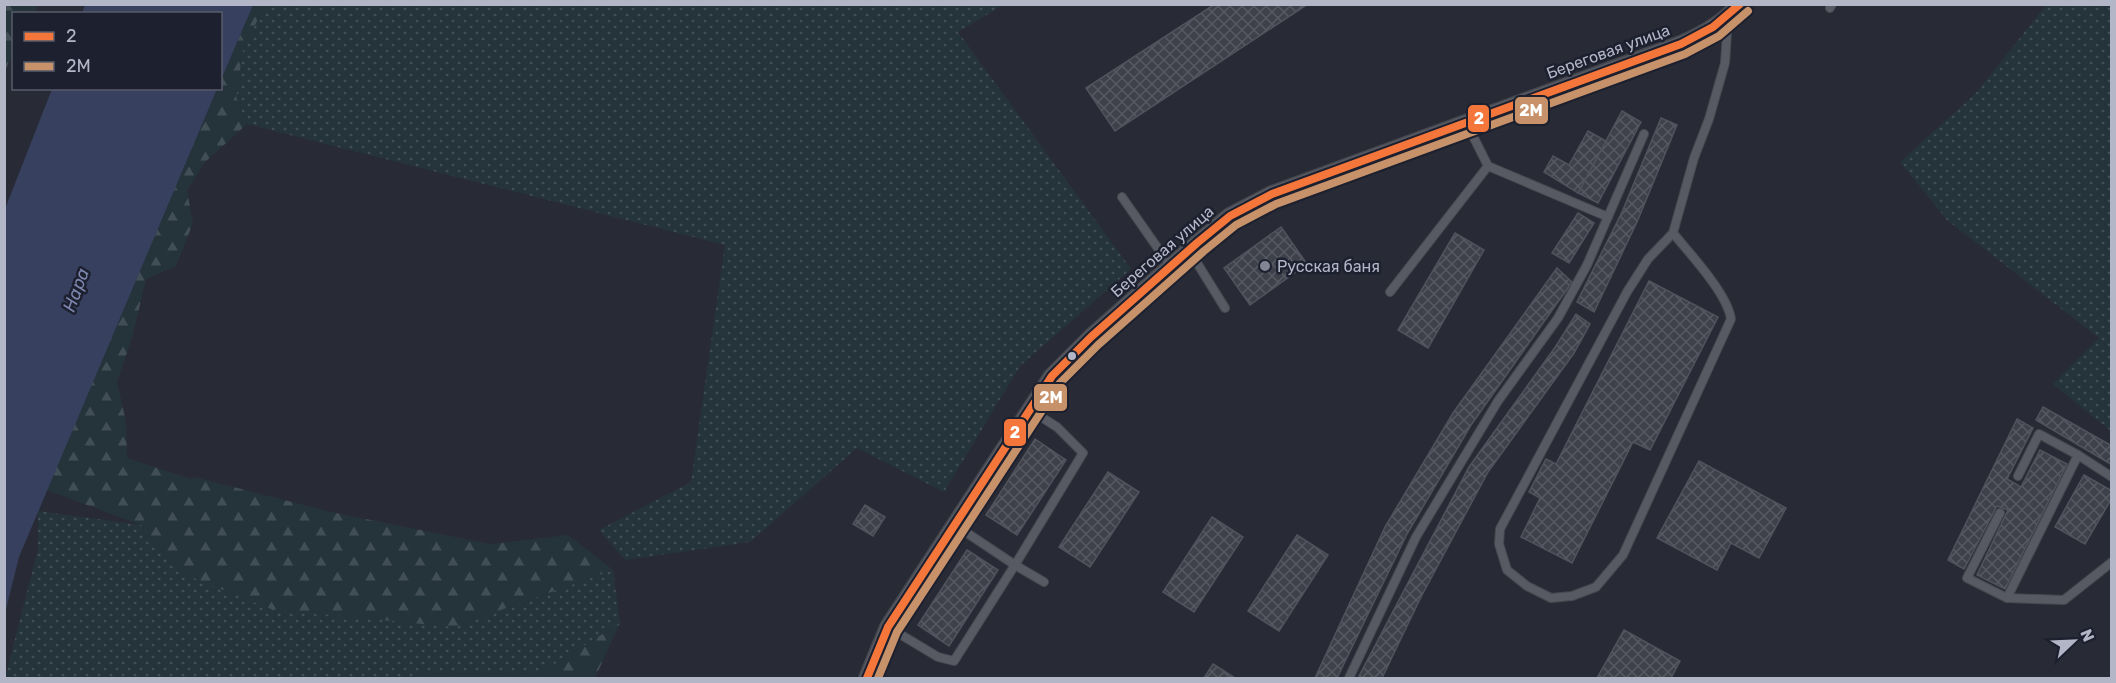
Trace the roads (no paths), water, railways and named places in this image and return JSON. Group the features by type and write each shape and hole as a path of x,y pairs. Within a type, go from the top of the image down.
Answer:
{"street":[{"name":"Береговая улица","path":"867,678 888,627 1052,376 1091,337 1230,216 1272,194 1681,44 1704,34 1728,18 1740,4"}],"lane":[{"path":"1673,233 1722,295 1730,310 1731,319 1623,555 1596,587 1572,596 1551,598 1527,586 1507,570 1499,544 1500,529 1627,292 1648,259 1673,233 1694,158 1709,119 1725,63 1728,18"},
{"path":"1466,122 1488,166 1608,217"},
{"path":"1349,678 1416,537 1498,401 1558,318 1587,266 1644,134"},
{"path":"1390,292 1488,166"},
{"path":"1122,197 1171,267"},
{"path":"1189,250 1225,308"},
{"path":"888,627 938,657 954,661 1083,453 1057,427 1030,410"},
{"path":"2018,476 2039,434 2112,477"},
{"path":"2007,598 2078,455"},
{"path":"2000,513 1967,579 2007,598 2064,600 2112,562"},
{"path":"955,525 1044,582"}],"water":[{"path":"85,4 253,5 222,78 222,12 82,12"},
{"name":"Нара","path":"52,90 217,90 19,557 5,613 5,209"}],"place":[{"name":"Русская баня","path":"1265,266"}]}
